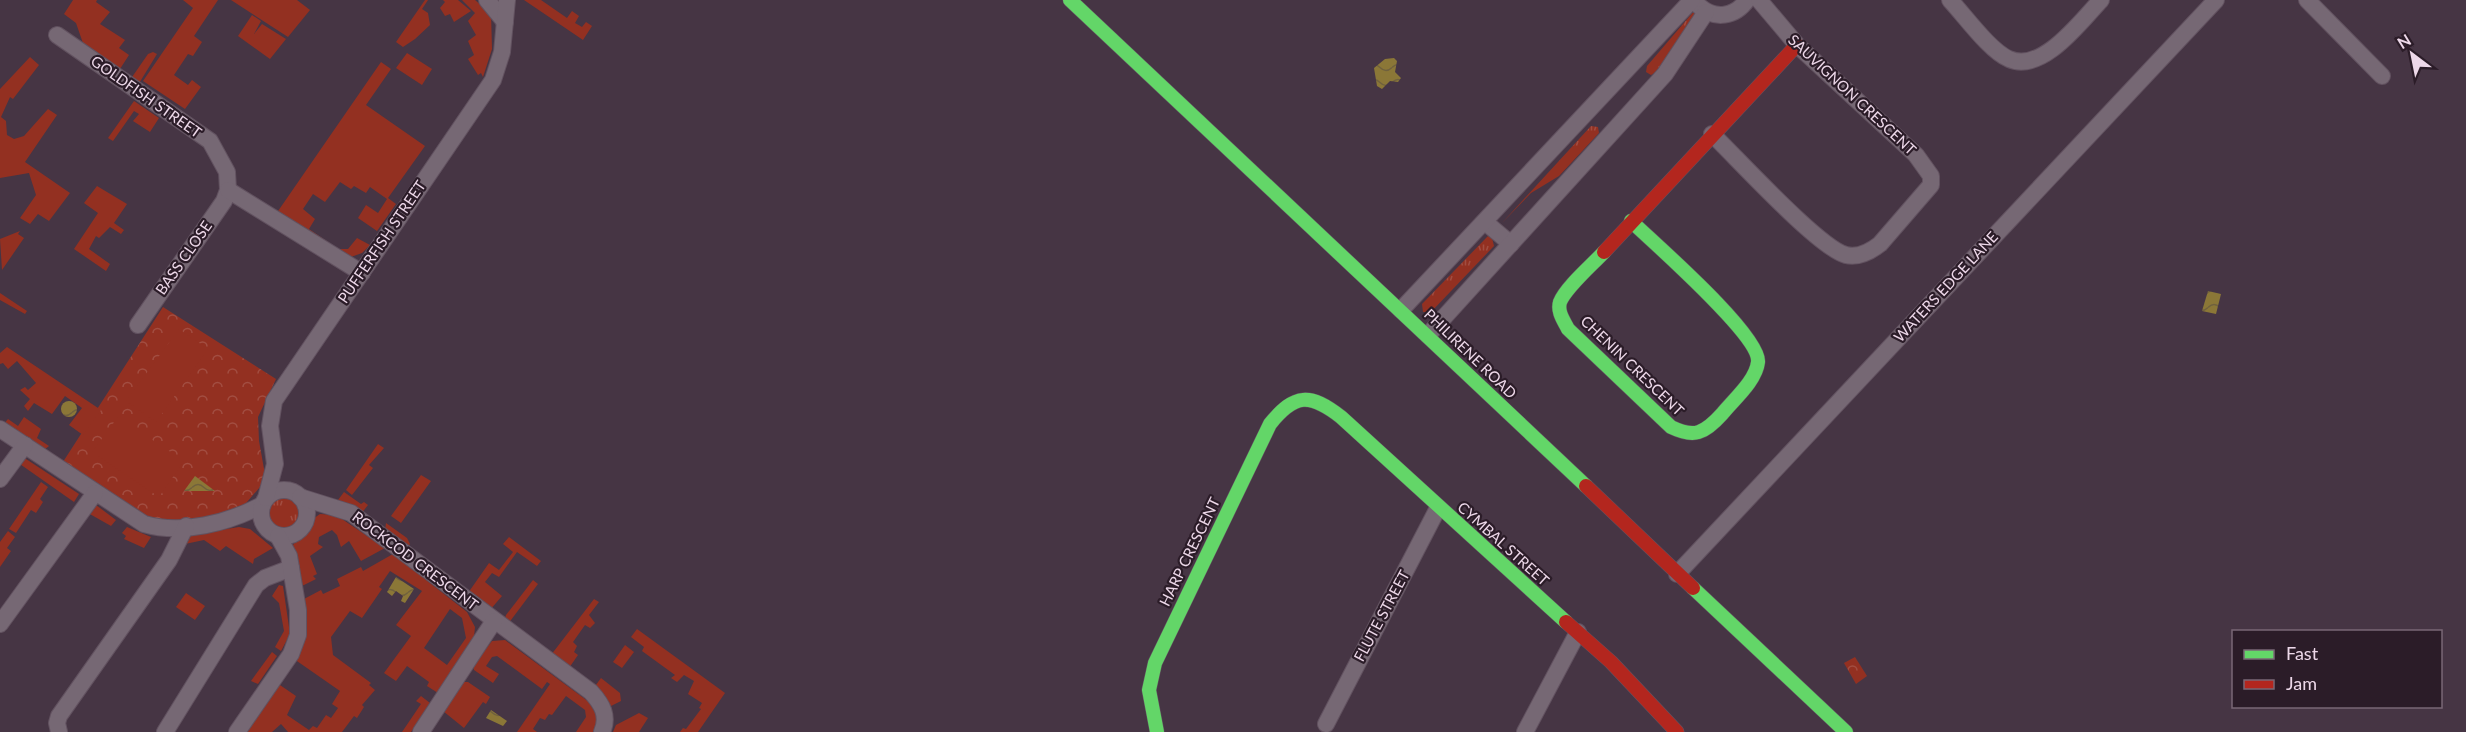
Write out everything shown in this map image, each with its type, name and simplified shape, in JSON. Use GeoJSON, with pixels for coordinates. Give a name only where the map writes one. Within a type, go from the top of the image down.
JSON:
{"type":"FeatureCollection","features":[{"type":"Feature","properties":{"kind":"street"},"geometry":{"type":"LineString","coordinates":[[487,0],[505,22]]}},
{"type":"Feature","properties":{"kind":"street","name":"PUFFERFISH STREET"},"geometry":{"type":"LineString","coordinates":[[237,732],[296,645],[299,624],[290,562],[260,513],[275,464],[270,426],[274,401],[493,80],[502,52],[507,0]]}},
{"type":"Feature","properties":{"kind":"street","name":"PHILIRENE ROAD"},"geometry":{"type":"LineString","coordinates":[[1070,0],[1428,335],[1677,574],[1846,732]]}},
{"type":"Feature","properties":{"kind":"street","name":"SAUVIGNON CRESCENT"},"geometry":{"type":"LineString","coordinates":[[1712,134],[1830,247],[1849,256],[1871,251],[1880,244],[1928,191],[1931,176],[1916,155],[1797,45],[1759,0]]}},
{"type":"Feature","properties":{"kind":"street"},"geometry":{"type":"LineString","coordinates":[[1950,0],[1996,49],[2008,59],[2020,62],[2044,56],[2056,48],[2101,0]]}},
{"type":"Feature","properties":{"kind":"street","name":"WATERS EDGE LANE"},"geometry":{"type":"LineString","coordinates":[[1677,574],[2216,0]]}},
{"type":"Feature","properties":{"kind":"street"},"geometry":{"type":"LineString","coordinates":[[2307,0],[2382,76]]}},
{"type":"Feature","properties":{"kind":"street"},"geometry":{"type":"LineString","coordinates":[[1401,310],[1630,63],[1698,4]]}},
{"type":"Feature","properties":{"kind":"street"},"geometry":{"type":"LineString","coordinates":[[1698,4],[1725,15],[1744,4]]}},
{"type":"Feature","properties":{"kind":"street"},"geometry":{"type":"LineString","coordinates":[[1428,335],[1665,74],[1698,4]]}},
{"type":"Feature","properties":{"kind":"street","name":"SAUVIGNON CRESCENT"},"geometry":{"type":"LineString","coordinates":[[1744,4],[1782,30]]}},
{"type":"Feature","properties":{"kind":"street","name":"GOLDFISH STREET"},"geometry":{"type":"LineString","coordinates":[[57,35],[210,141],[227,172],[228,190]]}},
{"type":"Feature","properties":{"kind":"street","name":"CHENIN CRESCENT"},"geometry":{"type":"LineString","coordinates":[[1631,221],[1738,324],[1757,352],[1758,363],[1749,381],[1718,418],[1698,433],[1689,435],[1671,427],[1581,343],[1568,329],[1560,314],[1560,303],[1567,292],[1631,221],[1797,45]]}},
{"type":"Feature","properties":{"kind":"street"},"geometry":{"type":"LineString","coordinates":[[228,190],[362,273]]}},
{"type":"Feature","properties":{"kind":"street","name":"BASS CLOSE"},"geometry":{"type":"LineString","coordinates":[[138,325],[224,201],[228,190]]}},
{"type":"Feature","properties":{"kind":"street"},"geometry":{"type":"LineString","coordinates":[[1485,222],[1511,244]]}},
{"type":"Feature","properties":{"kind":"street","name":"CYMBAL STREET"},"geometry":{"type":"LineString","coordinates":[[1297,400],[1314,399],[1323,402],[1619,670],[1677,732]]}},
{"type":"Feature","properties":{"kind":"street","name":"HARP CRESCENT"},"geometry":{"type":"LineString","coordinates":[[1157,732],[1149,690],[1155,663],[1270,424],[1287,404],[1297,400]]}},
{"type":"Feature","properties":{"kind":"street"},"geometry":{"type":"LineString","coordinates":[[0,429],[144,524],[171,528],[234,519],[279,490],[297,494]]}},
{"type":"Feature","properties":{"kind":"street"},"geometry":{"type":"LineString","coordinates":[[0,479],[25,445]]}},
{"type":"Feature","properties":{"kind":"street","name":"PUFFERFISH STREET"},"geometry":{"type":"LineString","coordinates":[[275,464],[307,510],[307,517],[298,532],[290,562]]}},
{"type":"Feature","properties":{"kind":"street"},"geometry":{"type":"LineString","coordinates":[[0,624],[95,493]]}},
{"type":"Feature","properties":{"kind":"street","name":"ROCKCOD CRESCENT"},"geometry":{"type":"LineString","coordinates":[[297,494],[344,508],[368,524],[591,692],[603,709],[605,720],[602,732]]}},
{"type":"Feature","properties":{"kind":"street"},"geometry":{"type":"LineString","coordinates":[[307,517],[333,506]]}},
{"type":"Feature","properties":{"kind":"street","name":"FLUTE STREET"},"geometry":{"type":"LineString","coordinates":[[1326,724],[1438,508]]}},
{"type":"Feature","properties":{"kind":"street"},"geometry":{"type":"LineString","coordinates":[[234,519],[288,537],[298,532]]}},
{"type":"Feature","properties":{"kind":"street"},"geometry":{"type":"LineString","coordinates":[[59,732],[57,723],[59,716],[169,560],[186,526]]}},
{"type":"Feature","properties":{"kind":"street"},"geometry":{"type":"LineString","coordinates":[[165,732],[256,585],[290,562]]}},
{"type":"Feature","properties":{"kind":"street"},"geometry":{"type":"LineString","coordinates":[[421,732],[494,621]]}},
{"type":"Feature","properties":{"kind":"street"},"geometry":{"type":"LineString","coordinates":[[1525,732],[1578,632]]}},
{"type":"Feature","properties":{"kind":"green space"},"geometry":{"type":"Polygon","coordinates":[[[73,0],[97,0],[96,2],[110,12],[100,24],[125,40],[119,48],[129,55],[118,72],[85,49],[76,23],[64,14],[73,0]]]}},
{"type":"Feature","properties":{"kind":"green space"},"geometry":{"type":"Polygon","coordinates":[[[183,0],[218,0],[194,36],[202,42],[193,56],[188,54],[174,75],[188,85],[192,80],[201,87],[185,109],[143,81],[193,8],[183,0]]]}},
{"type":"Feature","properties":{"kind":"green space"},"geometry":{"type":"Polygon","coordinates":[[[231,0],[297,0],[310,10],[288,37],[231,0]]]}},
{"type":"Feature","properties":{"kind":"green space"},"geometry":{"type":"Polygon","coordinates":[[[425,0],[428,0],[422,9],[428,13],[430,25],[403,47],[396,42],[425,0]]]}},
{"type":"Feature","properties":{"kind":"green space"},"geometry":{"type":"Polygon","coordinates":[[[443,0],[458,0],[471,11],[454,22],[450,14],[445,16],[440,8],[445,2],[443,0]]]}},
{"type":"Feature","properties":{"kind":"green space"},"geometry":{"type":"Polygon","coordinates":[[[462,0],[475,0],[491,14],[492,49],[483,77],[481,73],[478,75],[468,59],[474,55],[468,41],[476,35],[468,21],[475,13],[462,0]]]}},
{"type":"Feature","properties":{"kind":"green space"},"geometry":{"type":"Polygon","coordinates":[[[524,0],[541,0],[567,18],[572,11],[579,16],[575,23],[582,27],[586,22],[592,26],[583,40],[524,0]]]}},
{"type":"Feature","properties":{"kind":"green space"},"geometry":{"type":"Polygon","coordinates":[[[1695,10],[1697,12],[1672,56],[1651,75],[1646,72],[1647,66],[1695,10]]]}},
{"type":"Feature","properties":{"kind":"green space"},"geometry":{"type":"Polygon","coordinates":[[[252,15],[261,21],[254,34],[262,24],[286,39],[270,59],[238,36],[252,15]]]}},
{"type":"Feature","properties":{"kind":"green space"},"geometry":{"type":"Polygon","coordinates":[[[153,52],[157,54],[138,85],[130,80],[148,54],[153,52]]]}},
{"type":"Feature","properties":{"kind":"green space"},"geometry":{"type":"Polygon","coordinates":[[[407,53],[432,69],[422,85],[396,68],[407,53]]]}},
{"type":"Feature","properties":{"kind":"green space"},"geometry":{"type":"Polygon","coordinates":[[[30,57],[39,65],[13,99],[10,97],[1,117],[6,121],[7,135],[14,139],[24,136],[48,109],[57,115],[25,162],[70,193],[49,221],[38,214],[30,224],[20,218],[36,195],[29,173],[0,178],[0,89],[30,57]]]}},
{"type":"Feature","properties":{"kind":"green space"},"geometry":{"type":"Polygon","coordinates":[[[381,62],[391,69],[366,105],[425,146],[388,198],[396,204],[377,231],[358,218],[366,205],[378,213],[387,199],[370,187],[366,193],[354,186],[351,189],[340,182],[325,202],[313,194],[303,209],[315,219],[309,229],[338,249],[348,249],[357,238],[370,245],[362,253],[351,257],[276,214],[381,62]]]}},
{"type":"Feature","properties":{"kind":"green space"},"geometry":{"type":"Polygon","coordinates":[[[134,101],[159,118],[150,132],[133,121],[139,114],[134,111],[113,141],[108,138],[134,101]]]}},
{"type":"Feature","properties":{"kind":"green space"},"geometry":{"type":"Polygon","coordinates":[[[1591,126],[1598,127],[1599,133],[1559,176],[1531,193],[1502,223],[1591,126]]]}},
{"type":"Feature","properties":{"kind":"green space"},"geometry":{"type":"Polygon","coordinates":[[[97,186],[127,204],[114,223],[124,230],[121,234],[110,227],[99,238],[96,236],[89,249],[110,264],[106,271],[74,249],[98,213],[84,203],[97,186]]]}},
{"type":"Feature","properties":{"kind":"green space"},"geometry":{"type":"Polygon","coordinates":[[[20,231],[18,234],[24,238],[2,270],[0,239],[20,231]]]}},
{"type":"Feature","properties":{"kind":"green space"},"geometry":{"type":"Polygon","coordinates":[[[1488,236],[1492,238],[1494,246],[1431,312],[1423,312],[1422,304],[1488,236]]]}},
{"type":"Feature","properties":{"kind":"green space"},"geometry":{"type":"Polygon","coordinates":[[[0,293],[27,311],[25,314],[0,300],[0,293]]]}},
{"type":"Feature","properties":{"kind":"green space"},"geometry":{"type":"Polygon","coordinates":[[[163,307],[276,379],[258,417],[259,441],[266,480],[241,509],[202,519],[152,522],[61,465],[163,307]]]}},
{"type":"Feature","properties":{"kind":"green space"},"geometry":{"type":"Polygon","coordinates":[[[179,329],[208,349],[156,422],[126,401],[179,329]]]}},
{"type":"Feature","properties":{"kind":"green space"},"geometry":{"type":"Polygon","coordinates":[[[7,347],[101,410],[83,435],[69,425],[82,408],[65,396],[52,414],[34,403],[28,411],[24,406],[30,399],[20,390],[25,387],[28,390],[36,383],[17,361],[8,369],[3,363],[0,364],[0,353],[7,347]]]}},
{"type":"Feature","properties":{"kind":"green space"},"geometry":{"type":"Polygon","coordinates":[[[24,417],[41,429],[37,438],[49,446],[44,450],[3,425],[8,419],[18,426],[24,417]]]}},
{"type":"Feature","properties":{"kind":"green space"},"geometry":{"type":"Polygon","coordinates":[[[118,417],[184,461],[159,497],[92,452],[118,417]]]}},
{"type":"Feature","properties":{"kind":"green space"},"geometry":{"type":"Polygon","coordinates":[[[378,444],[384,448],[369,465],[373,468],[352,495],[346,490],[378,444]]]}},
{"type":"Feature","properties":{"kind":"green space"},"geometry":{"type":"Polygon","coordinates":[[[23,457],[79,494],[74,502],[17,462],[23,457]]]}},
{"type":"Feature","properties":{"kind":"green space"},"geometry":{"type":"Polygon","coordinates":[[[421,475],[431,481],[401,523],[391,516],[421,475]]]}},
{"type":"Feature","properties":{"kind":"green space"},"geometry":{"type":"Polygon","coordinates":[[[41,482],[48,487],[40,499],[43,502],[36,513],[31,510],[16,533],[9,529],[41,482]]]}},
{"type":"Feature","properties":{"kind":"green space"},"geometry":{"type":"Polygon","coordinates":[[[344,492],[361,504],[364,502],[368,505],[361,514],[338,500],[344,492]]]}},
{"type":"Feature","properties":{"kind":"green space"},"geometry":{"type":"Polygon","coordinates":[[[284,496],[295,501],[300,512],[295,523],[284,528],[273,523],[268,512],[273,501],[284,496]]]}},
{"type":"Feature","properties":{"kind":"green space"},"geometry":{"type":"Polygon","coordinates":[[[96,505],[116,520],[111,526],[88,513],[96,505]]]}},
{"type":"Feature","properties":{"kind":"green space"},"geometry":{"type":"Polygon","coordinates":[[[320,514],[336,515],[385,548],[361,561],[349,541],[341,547],[337,535],[332,530],[319,537],[318,544],[323,547],[310,556],[317,574],[313,576],[316,579],[302,586],[293,545],[310,521],[320,514]]]}},
{"type":"Feature","properties":{"kind":"green space"},"geometry":{"type":"Polygon","coordinates":[[[386,523],[407,538],[410,544],[407,548],[385,531],[386,523]]]}},
{"type":"Feature","properties":{"kind":"green space"},"geometry":{"type":"Polygon","coordinates":[[[127,527],[151,537],[144,548],[124,539],[126,536],[122,533],[127,527]]]}},
{"type":"Feature","properties":{"kind":"green space"},"geometry":{"type":"Polygon","coordinates":[[[239,527],[250,529],[273,548],[254,559],[253,564],[226,546],[220,551],[204,540],[185,544],[190,535],[239,527]]]}},
{"type":"Feature","properties":{"kind":"green space"},"geometry":{"type":"Polygon","coordinates":[[[8,531],[15,537],[7,548],[11,551],[0,567],[0,542],[8,531]]]}},
{"type":"Feature","properties":{"kind":"green space"},"geometry":{"type":"Polygon","coordinates":[[[509,537],[541,561],[537,566],[517,552],[499,577],[492,573],[485,582],[502,596],[490,610],[468,593],[489,563],[499,570],[513,552],[503,544],[509,537]]]}},
{"type":"Feature","properties":{"kind":"green space"},"geometry":{"type":"Polygon","coordinates":[[[393,554],[467,612],[475,627],[474,637],[438,693],[427,686],[429,682],[407,666],[396,681],[384,673],[411,636],[396,625],[422,591],[390,571],[379,587],[382,589],[362,618],[350,611],[331,637],[333,655],[371,683],[369,685],[375,690],[362,705],[364,707],[357,718],[354,716],[342,732],[288,732],[281,724],[272,732],[244,732],[277,683],[296,696],[287,715],[309,730],[313,726],[317,728],[326,715],[331,718],[338,708],[332,704],[340,691],[294,659],[304,599],[321,590],[323,594],[340,586],[337,579],[361,567],[363,571],[393,554]],[[450,609],[424,648],[447,665],[466,638],[462,618],[450,609]]]}},
{"type":"Feature","properties":{"kind":"green space"},"geometry":{"type":"Polygon","coordinates":[[[533,580],[538,584],[508,624],[504,621],[506,615],[533,580]]]}},
{"type":"Feature","properties":{"kind":"green space"},"geometry":{"type":"Polygon","coordinates":[[[279,585],[283,586],[290,634],[281,651],[275,647],[284,631],[279,603],[272,596],[279,585]]]}},
{"type":"Feature","properties":{"kind":"green space"},"geometry":{"type":"Polygon","coordinates":[[[186,593],[205,606],[195,620],[176,607],[186,593]]]}},
{"type":"Feature","properties":{"kind":"green space"},"geometry":{"type":"Polygon","coordinates":[[[594,599],[599,602],[589,615],[595,623],[590,628],[585,625],[573,642],[577,646],[574,652],[578,655],[569,668],[551,655],[594,599]]]}},
{"type":"Feature","properties":{"kind":"green space"},"geometry":{"type":"Polygon","coordinates":[[[637,629],[725,693],[698,732],[680,732],[683,728],[686,729],[701,709],[699,708],[702,703],[688,694],[694,681],[684,675],[677,682],[671,678],[675,675],[642,651],[644,647],[631,637],[637,629]]]}},
{"type":"Feature","properties":{"kind":"green space"},"geometry":{"type":"Polygon","coordinates":[[[505,640],[589,702],[598,718],[595,732],[576,732],[586,717],[585,710],[566,696],[552,715],[549,714],[545,720],[540,718],[533,729],[537,732],[517,732],[550,684],[547,682],[542,689],[497,656],[492,657],[486,666],[499,674],[493,683],[474,670],[473,666],[492,641],[505,640]]]}},
{"type":"Feature","properties":{"kind":"green space"},"geometry":{"type":"Polygon","coordinates":[[[625,645],[634,652],[622,668],[613,662],[625,645]]]}},
{"type":"Feature","properties":{"kind":"green space"},"geometry":{"type":"Polygon","coordinates":[[[272,652],[277,656],[258,684],[251,681],[272,652]]]}},
{"type":"Feature","properties":{"kind":"green space"},"geometry":{"type":"Polygon","coordinates":[[[1855,657],[1867,676],[1856,684],[1844,663],[1855,657]]]}},
{"type":"Feature","properties":{"kind":"green space"},"geometry":{"type":"Polygon","coordinates":[[[601,678],[620,693],[621,701],[611,706],[593,689],[601,678]]]}},
{"type":"Feature","properties":{"kind":"green space"},"geometry":{"type":"Polygon","coordinates":[[[463,682],[468,682],[490,697],[486,704],[483,702],[464,728],[443,711],[463,682]]]}},
{"type":"Feature","properties":{"kind":"green space"},"geometry":{"type":"Polygon","coordinates":[[[421,696],[430,703],[411,732],[402,732],[421,704],[416,701],[421,696]]]}},
{"type":"Feature","properties":{"kind":"green space"},"geometry":{"type":"Polygon","coordinates":[[[639,713],[648,718],[639,732],[613,732],[616,725],[639,713]]]}},
{"type":"Feature","properties":{"kind":"water"},"geometry":{"type":"Polygon","coordinates":[[[1394,58],[1397,61],[1395,72],[1401,78],[1398,82],[1390,81],[1382,89],[1377,86],[1374,68],[1385,59],[1394,58]]]}},
{"type":"Feature","properties":{"kind":"water"},"geometry":{"type":"Polygon","coordinates":[[[2208,291],[2221,294],[2216,314],[2202,311],[2208,291]]]}},
{"type":"Feature","properties":{"kind":"water"},"geometry":{"type":"Polygon","coordinates":[[[69,401],[75,403],[77,409],[75,415],[69,417],[63,415],[61,409],[63,403],[69,401]]]}},
{"type":"Feature","properties":{"kind":"water"},"geometry":{"type":"Polygon","coordinates":[[[195,476],[215,491],[184,491],[195,476]]]}},
{"type":"Feature","properties":{"kind":"water"},"geometry":{"type":"Polygon","coordinates":[[[396,577],[414,589],[405,603],[401,601],[403,596],[396,591],[392,596],[387,592],[396,577]]]}},
{"type":"Feature","properties":{"kind":"water"},"geometry":{"type":"Polygon","coordinates":[[[491,710],[507,721],[503,726],[486,718],[491,710]]]}},
{"type":"Feature","properties":{"kind":"traffic: fast"},"geometry":{"type":"LineString","coordinates":[[1070,0],[1586,486]]}},
{"type":"Feature","properties":{"kind":"traffic: fast"},"geometry":{"type":"LineString","coordinates":[[1604,252],[1574,283],[1560,302],[1560,313],[1568,329],[1671,427],[1692,433],[1704,430],[1722,414],[1753,376],[1758,362],[1754,349],[1743,332],[1704,290],[1631,221]]}},
{"type":"Feature","properties":{"kind":"traffic: fast"},"geometry":{"type":"LineString","coordinates":[[1157,732],[1149,690],[1155,663],[1270,424],[1287,406],[1295,402],[1312,400],[1341,417],[1566,622]]}},
{"type":"Feature","properties":{"kind":"traffic: fast"},"geometry":{"type":"LineString","coordinates":[[1693,588],[1846,732]]}},
{"type":"Feature","properties":{"kind":"traffic: jam"},"geometry":{"type":"LineString","coordinates":[[1604,252],[1797,45]]}},
{"type":"Feature","properties":{"kind":"traffic: jam"},"geometry":{"type":"LineString","coordinates":[[1586,486],[1693,588]]}},
{"type":"Feature","properties":{"kind":"traffic: jam"},"geometry":{"type":"LineString","coordinates":[[1566,622],[1611,662],[1677,732]]}}]}
